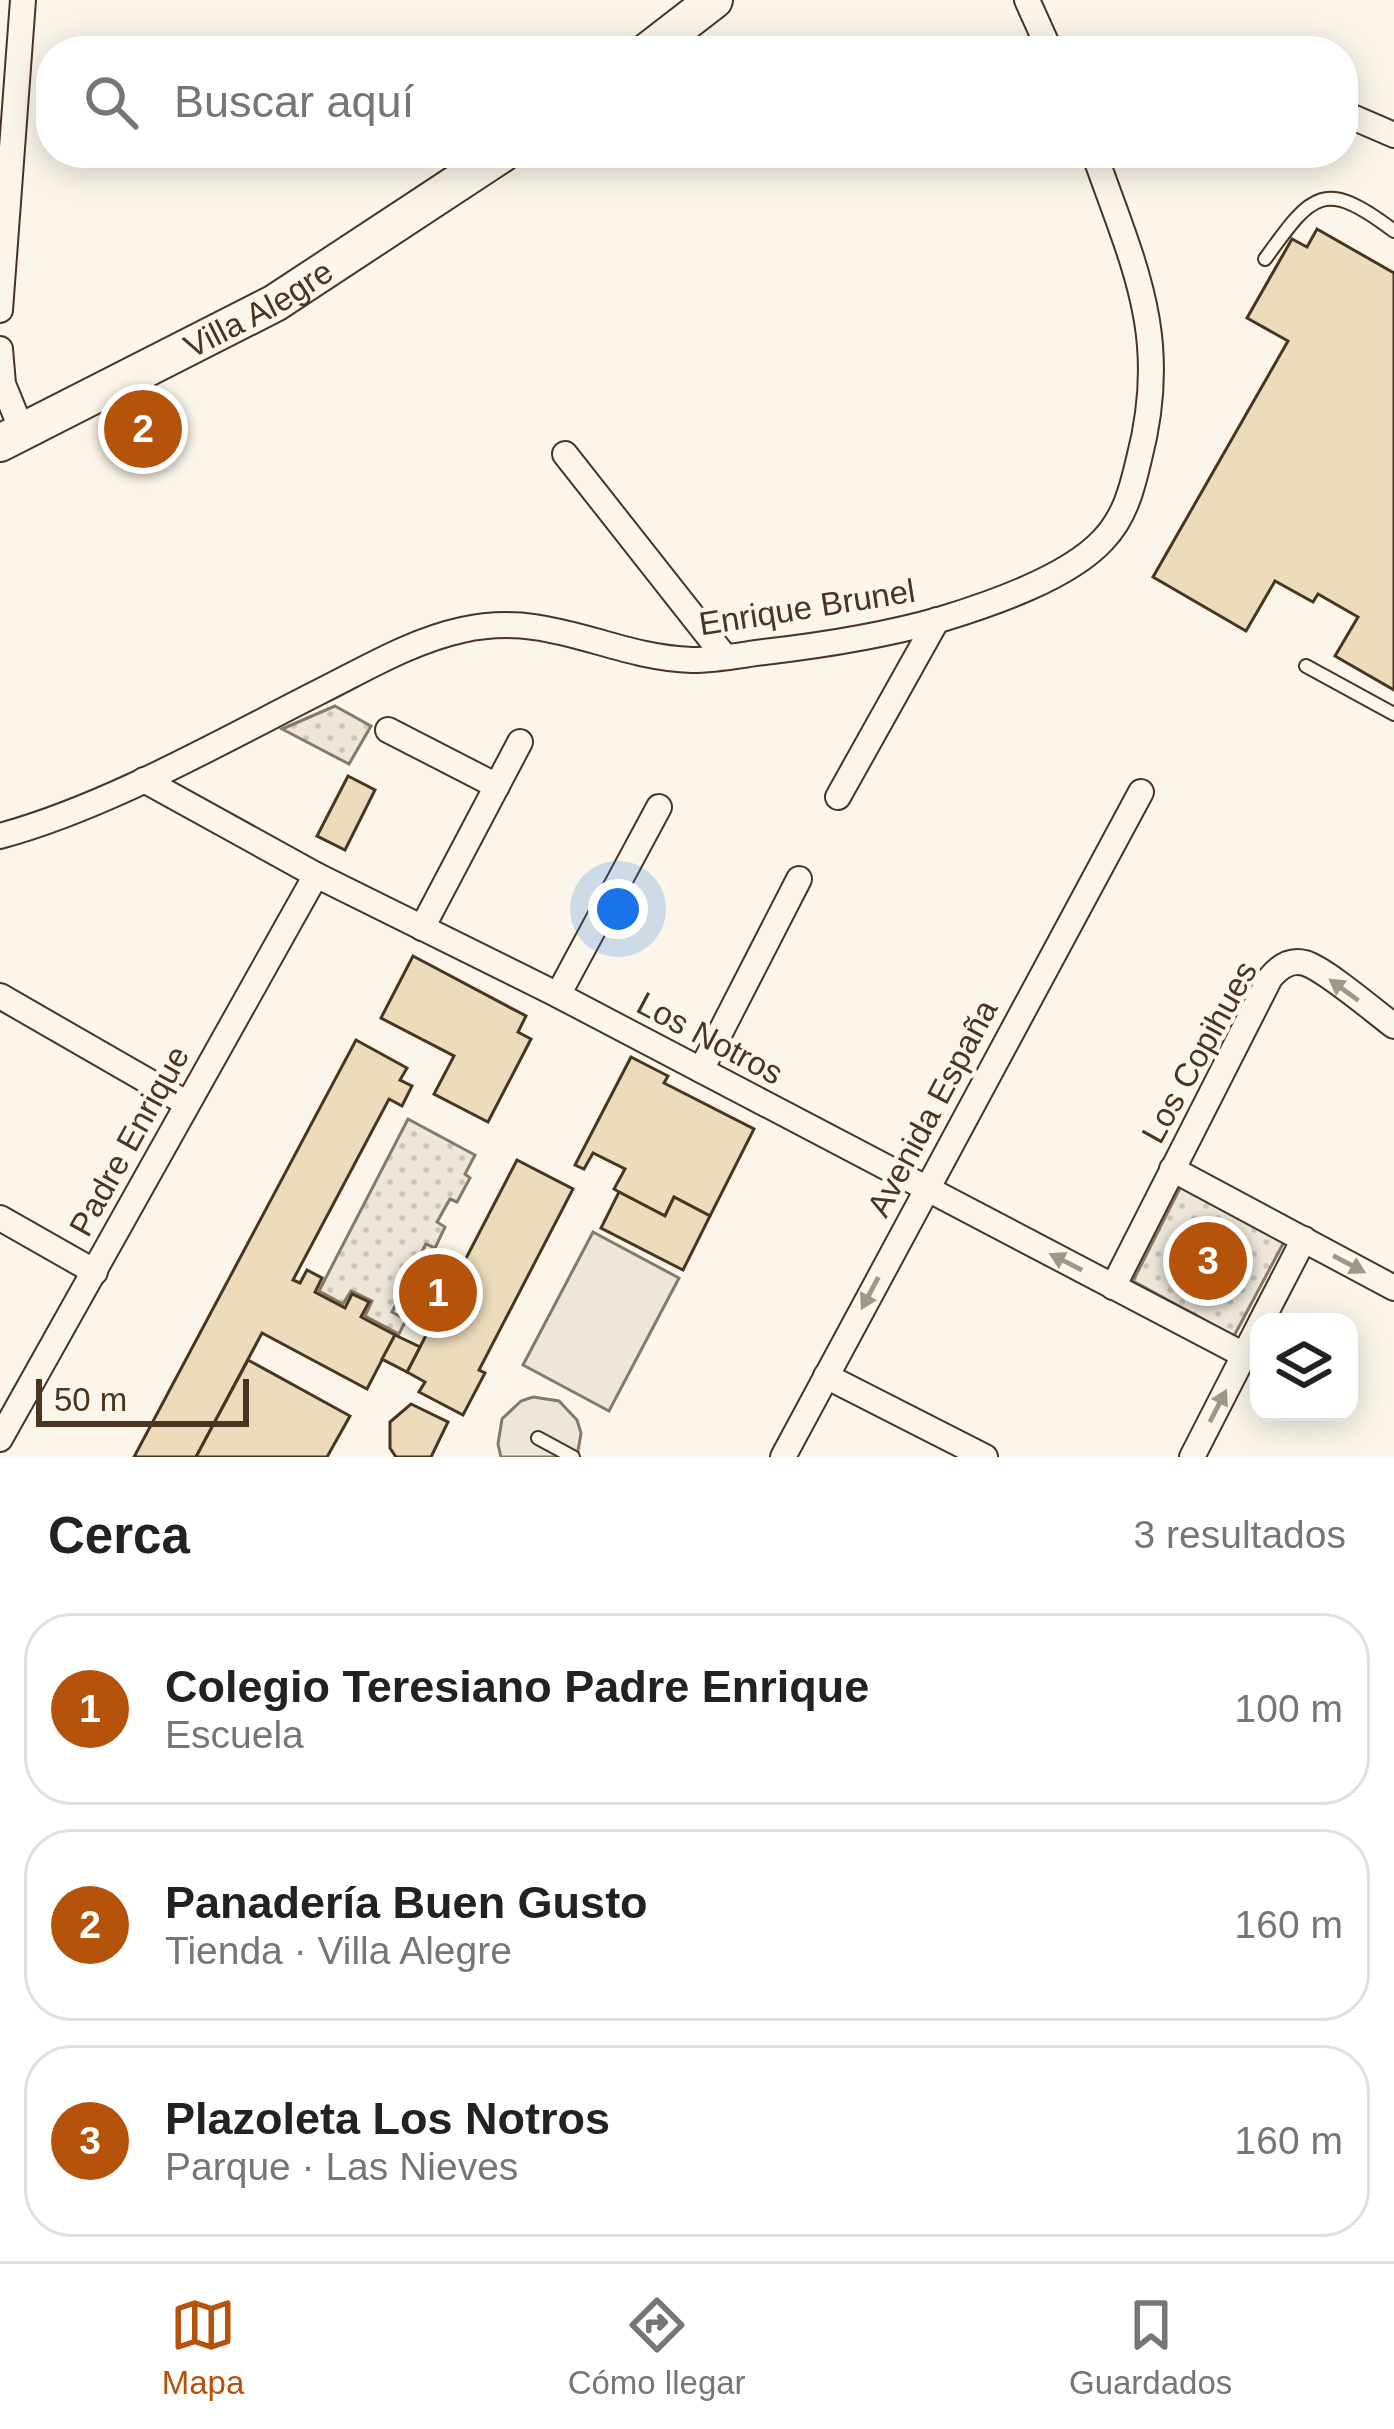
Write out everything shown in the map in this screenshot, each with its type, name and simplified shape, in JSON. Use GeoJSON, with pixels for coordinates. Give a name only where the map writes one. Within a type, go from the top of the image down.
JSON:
{"type":"FeatureCollection","features":[{"type":"Feature","properties":{"kind":"main road"},"geometry":{"type":"LineString","coordinates":[[667,36],[714,0]]}},
{"type":"Feature","properties":{"kind":"main road","name":"Villa Alegre"},"geometry":{"type":"LineString","coordinates":[[12,438],[275,303],[479,168]]}},
{"type":"Feature","properties":{"kind":"street"},"geometry":{"type":"LineString","coordinates":[[0,310],[23,0]]}},
{"type":"Feature","properties":{"kind":"street"},"geometry":{"type":"LineString","coordinates":[[1028,0],[1044,36]]}},
{"type":"Feature","properties":{"kind":"street"},"geometry":{"type":"LineString","coordinates":[[1358,119],[1394,135]]}},
{"type":"Feature","properties":{"kind":"street","name":"Enrique Brunel"},"geometry":{"type":"LineString","coordinates":[[6,834],[144,780],[394,654],[464,629],[537,625],[644,654],[697,660],[725,657],[854,641],[937,620],[995,601],[1081,559],[1115,526],[1130,496],[1153,395],[1152,337],[1139,280],[1099,168]]}},
{"type":"Feature","properties":{"kind":"street"},"geometry":{"type":"LineString","coordinates":[[0,349],[12,438]]}},
{"type":"Feature","properties":{"kind":"street"},"geometry":{"type":"LineString","coordinates":[[565,454],[725,657]]}},
{"type":"Feature","properties":{"kind":"street"},"geometry":{"type":"LineString","coordinates":[[838,797],[937,620]]}},
{"type":"Feature","properties":{"kind":"street"},"geometry":{"type":"LineString","coordinates":[[388,730],[497,786]]}},
{"type":"Feature","properties":{"kind":"street"},"geometry":{"type":"LineString","coordinates":[[422,928],[520,742]]}},
{"type":"Feature","properties":{"kind":"street","name":"Los Notros"},"geometry":{"type":"LineString","coordinates":[[144,780],[316,874],[558,995],[1244,1355]]}},
{"type":"Feature","properties":{"kind":"street","name":"Avenida España"},"geometry":{"type":"LineString","coordinates":[[783,1457],[1142,792]]}},
{"type":"Feature","properties":{"kind":"street"},"geometry":{"type":"LineString","coordinates":[[558,995],[659,807]]}},
{"type":"Feature","properties":{"kind":"street"},"geometry":{"type":"LineString","coordinates":[[0,857],[6,834]]}},
{"type":"Feature","properties":{"kind":"street","name":"Padre Enrique"},"geometry":{"type":"LineString","coordinates":[[0,1439],[316,874]]}},
{"type":"Feature","properties":{"kind":"street"},"geometry":{"type":"LineString","coordinates":[[701,1070],[799,879]]}},
{"type":"Feature","properties":{"kind":"street","name":"Los Copihues"},"geometry":{"type":"LineString","coordinates":[[1113,1287],[1270,978],[1280,968],[1291,963],[1310,965],[1394,1026]]}},
{"type":"Feature","properties":{"kind":"street"},"geometry":{"type":"LineString","coordinates":[[0,996],[186,1103]]}},
{"type":"Feature","properties":{"kind":"street"},"geometry":{"type":"LineString","coordinates":[[1172,1169],[1394,1288]]}},
{"type":"Feature","properties":{"kind":"street"},"geometry":{"type":"LineString","coordinates":[[0,1218],[95,1272]]}},
{"type":"Feature","properties":{"kind":"street"},"geometry":{"type":"LineString","coordinates":[[1266,1313],[1304,1239]]}},
{"type":"Feature","properties":{"kind":"street"},"geometry":{"type":"LineString","coordinates":[[1192,1457],[1250,1343]]}},
{"type":"Feature","properties":{"kind":"street"},"geometry":{"type":"LineString","coordinates":[[826,1376],[985,1457]]}},
{"type":"Feature","properties":{"kind":"lane"},"geometry":{"type":"LineString","coordinates":[[1265,259],[1301,208],[1328,198],[1363,208],[1394,232]]}},
{"type":"Feature","properties":{"kind":"lane"},"geometry":{"type":"LineString","coordinates":[[1306,666],[1394,715]]}},
{"type":"Feature","properties":{"kind":"lane"},"geometry":{"type":"LineString","coordinates":[[538,1438],[573,1457]]}},
{"type":"Feature","properties":{"kind":"shaded area"},"geometry":{"type":"Polygon","coordinates":[[[335,706],[371,726],[349,764],[282,729],[335,706]]]}},
{"type":"Feature","properties":{"kind":"shaded area"},"geometry":{"type":"Polygon","coordinates":[[[408,1119],[475,1155],[457,1202],[450,1199],[437,1222],[445,1227],[435,1248],[426,1244],[413,1268],[422,1273],[410,1296],[402,1293],[392,1312],[406,1320],[399,1334],[365,1316],[372,1301],[351,1291],[343,1304],[319,1291],[408,1119]]]}},
{"type":"Feature","properties":{"kind":"shaded area"},"geometry":{"type":"Polygon","coordinates":[[[1183,1182],[1284,1242],[1234,1336],[1133,1281],[1183,1182]]]}},
{"type":"Feature","properties":{"kind":"shaded area"},"geometry":{"type":"Polygon","coordinates":[[[593,1232],[679,1278],[609,1411],[523,1365],[593,1232]]]}},
{"type":"Feature","properties":{"kind":"shaded area"},"geometry":{"type":"Polygon","coordinates":[[[533,1397],[559,1401],[577,1420],[581,1433],[577,1457],[501,1457],[502,1419],[521,1401],[533,1397]]]}},
{"type":"Feature","properties":{"kind":"building"},"geometry":{"type":"Polygon","coordinates":[[[1317,229],[1394,273],[1394,690],[1335,656],[1358,617],[1318,594],[1313,602],[1275,581],[1246,631],[1153,577],[1288,341],[1247,318],[1292,239],[1307,247],[1317,229]]]}},
{"type":"Feature","properties":{"kind":"building"},"geometry":{"type":"Polygon","coordinates":[[[348,776],[375,790],[345,850],[317,836],[348,776]]]}},
{"type":"Feature","properties":{"kind":"building"},"geometry":{"type":"Polygon","coordinates":[[[413,956],[526,1016],[518,1032],[531,1039],[488,1122],[434,1094],[454,1056],[381,1018],[413,956]]]}},
{"type":"Feature","properties":{"kind":"building"},"geometry":{"type":"Polygon","coordinates":[[[356,1040],[407,1068],[400,1080],[412,1086],[402,1106],[389,1099],[293,1280],[300,1283],[307,1270],[322,1278],[315,1292],[345,1308],[352,1294],[369,1302],[361,1317],[395,1335],[367,1389],[262,1333],[196,1457],[134,1457],[356,1040]]]}},
{"type":"Feature","properties":{"kind":"building"},"geometry":{"type":"Polygon","coordinates":[[[631,1057],[668,1076],[664,1083],[754,1129],[710,1216],[674,1197],[665,1216],[619,1192],[614,1189],[625,1169],[593,1153],[584,1169],[575,1165],[631,1057]]]}},
{"type":"Feature","properties":{"kind":"building"},"geometry":{"type":"Polygon","coordinates":[[[517,1160],[573,1189],[479,1370],[485,1373],[463,1415],[419,1392],[425,1382],[407,1372],[517,1160]]]}},
{"type":"Feature","properties":{"kind":"building"},"geometry":{"type":"Polygon","coordinates":[[[619,1192],[665,1216],[674,1197],[710,1216],[683,1270],[601,1228],[619,1192]]]}},
{"type":"Feature","properties":{"kind":"building"},"geometry":{"type":"Polygon","coordinates":[[[395,1335],[420,1347],[407,1372],[382,1359],[395,1335]]]}},
{"type":"Feature","properties":{"kind":"building"},"geometry":{"type":"Polygon","coordinates":[[[248,1360],[350,1416],[327,1457],[196,1457],[248,1360]]]}},
{"type":"Feature","properties":{"kind":"building"},"geometry":{"type":"Polygon","coordinates":[[[411,1404],[448,1422],[431,1457],[396,1457],[390,1448],[390,1422],[411,1404]]]}},
{"type":"Feature","properties":{"kind":"place","name":"Panadería Buen Gusto"},"geometry":{"type":"Point","coordinates":[143,429]}},
{"type":"Feature","properties":{"kind":"place","name":"Plazoleta Los Notros"},"geometry":{"type":"Point","coordinates":[1208,1261]}},
{"type":"Feature","properties":{"kind":"place","name":"Colegio Teresiano Padre Enrique"},"geometry":{"type":"Point","coordinates":[438,1293]}}]}
